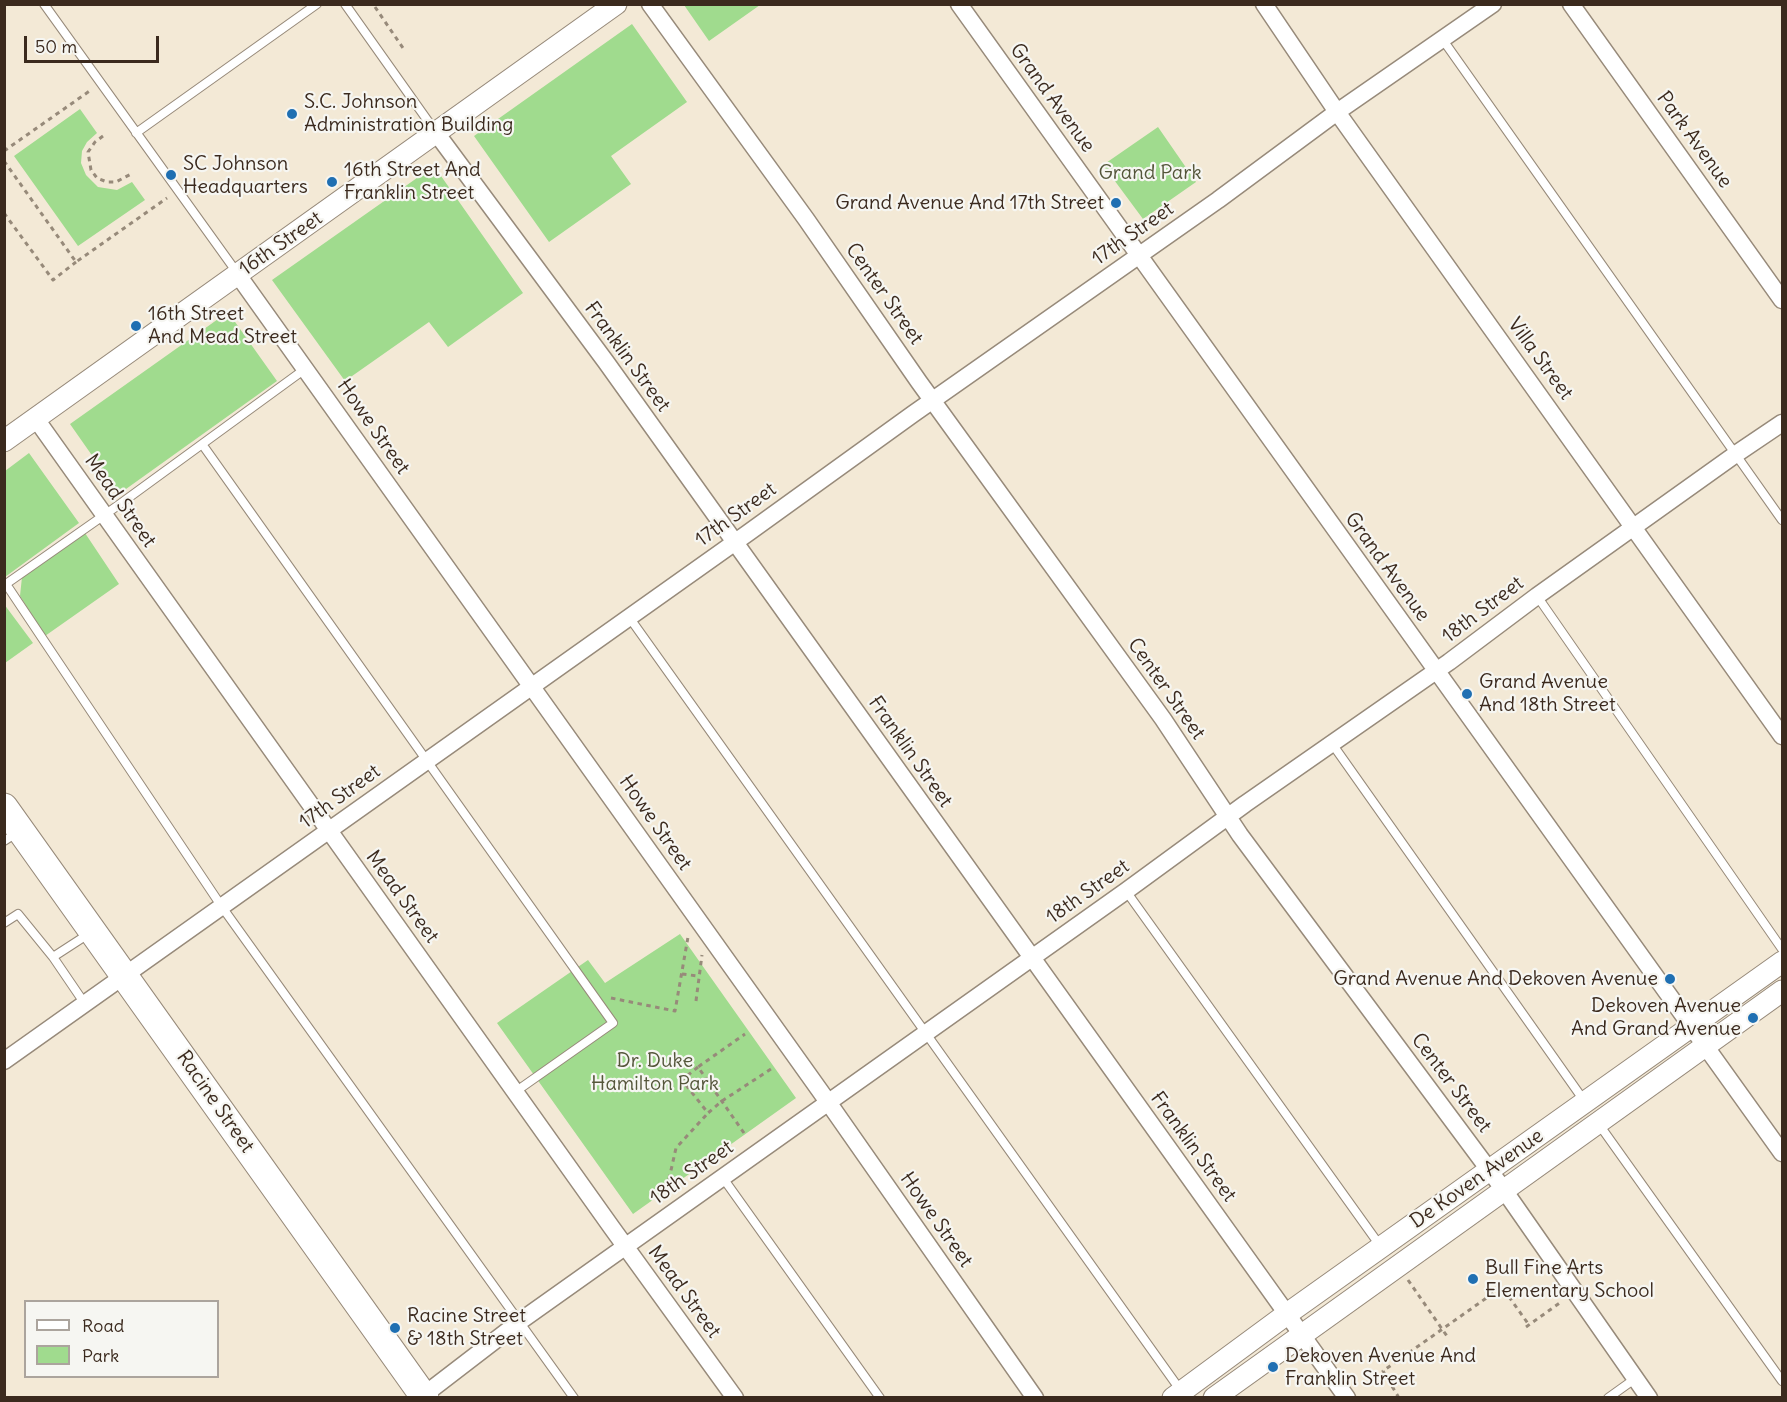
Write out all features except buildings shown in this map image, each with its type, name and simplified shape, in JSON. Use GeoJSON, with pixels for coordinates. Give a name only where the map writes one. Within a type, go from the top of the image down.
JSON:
{"type":"FeatureCollection","features":[{"type":"Feature","properties":{"kind":"main road","name":"Racine Street"},"geometry":{"type":"LineString","coordinates":[[4,807],[13,835],[94,931],[423,1397]]}},
{"type":"Feature","properties":{"kind":"street","name":"16th Street"},"geometry":{"type":"LineString","coordinates":[[4,441],[616,4]]}},
{"type":"Feature","properties":{"kind":"street","name":"Center Street"},"geometry":{"type":"LineString","coordinates":[[650,4],[806,219],[932,400],[1156,709],[1228,817],[1490,1170],[1649,1398]]}},
{"type":"Feature","properties":{"kind":"street","name":"Grand Avenue"},"geometry":{"type":"LineString","coordinates":[[959,4],[1782,1153]]}},
{"type":"Feature","properties":{"kind":"street","name":"Villa Street"},"geometry":{"type":"LineString","coordinates":[[1264,4],[1337,112],[1782,736]]}},
{"type":"Feature","properties":{"kind":"street","name":"17th Street"},"geometry":{"type":"LineString","coordinates":[[4,1061],[735,543],[932,400],[1139,256],[1337,112],[1493,4]]}},
{"type":"Feature","properties":{"kind":"street","name":"Park Avenue"},"geometry":{"type":"LineString","coordinates":[[1571,4],[1782,300]]}},
{"type":"Feature","properties":{"kind":"street","name":"Franklin Street"},"geometry":{"type":"LineString","coordinates":[[437,134],[606,362],[1347,1398]]}},
{"type":"Feature","properties":{"kind":"street","name":"Howe Street"},"geometry":{"type":"LineString","coordinates":[[238,275],[828,1102],[1035,1398]]}},
{"type":"Feature","properties":{"kind":"street","name":"Mead Street"},"geometry":{"type":"LineString","coordinates":[[36,419],[735,1398]]}},
{"type":"Feature","properties":{"kind":"street","name":"18th Street"},"geometry":{"type":"LineString","coordinates":[[423,1397],[519,1322],[625,1246],[1228,817],[1333,745],[1537,596],[1782,423]]}},
{"type":"Feature","properties":{"kind":"street","name":"De Koven Avenue"},"geometry":{"type":"LineString","coordinates":[[1177,1394],[1782,962]]}},
{"type":"Feature","properties":{"kind":"street","name":"De Koven Avenue"},"geometry":{"type":"LineString","coordinates":[[1214,1398],[1782,991]]}},
{"type":"Feature","properties":{"kind":"lane"},"geometry":{"type":"LineString","coordinates":[[44,4],[238,275]]}},
{"type":"Feature","properties":{"kind":"lane"},"geometry":{"type":"LineString","coordinates":[[136,133],[317,4]]}},
{"type":"Feature","properties":{"kind":"lane"},"geometry":{"type":"LineString","coordinates":[[345,4],[437,134]]}},
{"type":"Feature","properties":{"kind":"lane"},"geometry":{"type":"LineString","coordinates":[[1443,40],[1782,520]]}},
{"type":"Feature","properties":{"kind":"lane"},"geometry":{"type":"LineString","coordinates":[[305,369],[6,584],[222,907],[574,1398]]}},
{"type":"Feature","properties":{"kind":"lane"},"geometry":{"type":"LineString","coordinates":[[202,444],[614,1023],[515,1092]]}},
{"type":"Feature","properties":{"kind":"lane"},"geometry":{"type":"LineString","coordinates":[[1537,596],[1782,949]]}},
{"type":"Feature","properties":{"kind":"lane"},"geometry":{"type":"LineString","coordinates":[[630,617],[927,1032],[1177,1394]]}},
{"type":"Feature","properties":{"kind":"lane"},"geometry":{"type":"LineString","coordinates":[[1333,745],[1585,1103]]}},
{"type":"Feature","properties":{"kind":"lane"},"geometry":{"type":"LineString","coordinates":[[1126,891],[1381,1247]]}},
{"type":"Feature","properties":{"kind":"lane"},"geometry":{"type":"LineString","coordinates":[[4,923],[18,914],[53,957],[85,1004]]}},
{"type":"Feature","properties":{"kind":"lane"},"geometry":{"type":"LineString","coordinates":[[53,957],[94,931]]}},
{"type":"Feature","properties":{"kind":"lane"},"geometry":{"type":"LineString","coordinates":[[1598,1123],[1782,1381]]}},
{"type":"Feature","properties":{"kind":"lane"},"geometry":{"type":"LineString","coordinates":[[723,1178],[880,1398]]}},
{"type":"Feature","properties":{"kind":"lane"},"geometry":{"type":"LineString","coordinates":[[1608,1398],[1636,1378]]}},
{"type":"Feature","properties":{"kind":"path"},"geometry":{"type":"LineString","coordinates":[[375,5],[405,51]]}},
{"type":"Feature","properties":{"kind":"path"},"geometry":{"type":"LineString","coordinates":[[4,151],[100,83]]}},
{"type":"Feature","properties":{"kind":"path"},"geometry":{"type":"LineString","coordinates":[[103,136],[88,152],[90,170],[97,178],[107,182],[116,182],[131,174]]}},
{"type":"Feature","properties":{"kind":"path"},"geometry":{"type":"LineString","coordinates":[[4,161],[76,262]]}},
{"type":"Feature","properties":{"kind":"path"},"geometry":{"type":"LineString","coordinates":[[4,213],[52,280],[178,190]]}},
{"type":"Feature","properties":{"kind":"path"},"geometry":{"type":"LineString","coordinates":[[592,994],[675,1011],[693,913]]}},
{"type":"Feature","properties":{"kind":"path"},"geometry":{"type":"LineString","coordinates":[[696,1001],[705,930]]}},
{"type":"Feature","properties":{"kind":"path"},"geometry":{"type":"LineString","coordinates":[[682,974],[699,976]]}},
{"type":"Feature","properties":{"kind":"path"},"geometry":{"type":"LineString","coordinates":[[708,1113],[682,1080],[745,1034]]}},
{"type":"Feature","properties":{"kind":"path"},"geometry":{"type":"LineString","coordinates":[[698,1067],[744,1133]]}},
{"type":"Feature","properties":{"kind":"path"},"geometry":{"type":"LineString","coordinates":[[668,1188],[676,1148],[722,1101],[771,1069]]}},
{"type":"Feature","properties":{"kind":"path"},"geometry":{"type":"LineString","coordinates":[[1398,1266],[1449,1339]]}},
{"type":"Feature","properties":{"kind":"path"},"geometry":{"type":"LineString","coordinates":[[1399,1398],[1383,1371],[1502,1287],[1527,1326],[1550,1308],[1576,1293]]}},
{"type":"Feature","properties":{"kind":"green space"},"geometry":{"type":"Polygon","coordinates":[[[684,5],[760,5],[709,41],[684,5]]]}},
{"type":"Feature","properties":{"kind":"green space"},"geometry":{"type":"Polygon","coordinates":[[[632,24],[687,102],[611,156],[631,184],[549,242],[474,136],[632,24]]]}},
{"type":"Feature","properties":{"kind":"green space"},"geometry":{"type":"Polygon","coordinates":[[[80,109],[97,133],[87,142],[82,151],[81,163],[86,175],[98,187],[117,190],[132,182],[145,200],[78,246],[14,156],[80,109]]]}},
{"type":"Feature","properties":{"kind":"green space","name":"Grand Park"},"geometry":{"type":"Polygon","coordinates":[[[1158,127],[1196,182],[1143,219],[1103,165],[1158,127]]]}},
{"type":"Feature","properties":{"kind":"green space"},"geometry":{"type":"Polygon","coordinates":[[[434,166],[523,293],[448,347],[429,322],[345,381],[272,280],[434,166]]]}},
{"type":"Feature","properties":{"kind":"green space"},"geometry":{"type":"Polygon","coordinates":[[[228,312],[277,381],[119,494],[70,424],[228,312]]]}},
{"type":"Feature","properties":{"kind":"green space"},"geometry":{"type":"Polygon","coordinates":[[[29,453],[79,523],[5,577],[5,471],[29,453]]]}},
{"type":"Feature","properties":{"kind":"green space"},"geometry":{"type":"Polygon","coordinates":[[[85,533],[119,584],[45,636],[20,596],[22,577],[85,533]]]}},
{"type":"Feature","properties":{"kind":"green space"},"geometry":{"type":"Polygon","coordinates":[[[4,604],[33,643],[5,663],[4,663],[4,604]]]}},
{"type":"Feature","properties":{"kind":"green space","name":"Dr. Duke Hamilton Park"},"geometry":{"type":"Polygon","coordinates":[[[680,934],[796,1098],[633,1214],[497,1023],[588,960],[605,983],[680,934]]]}},
{"type":"Feature","properties":{"kind":"place","name":"S.C. Johnson Administration Building"},"geometry":{"type":"Point","coordinates":[292,114]}},
{"type":"Feature","properties":{"kind":"place","name":"SC Johnson Headquarters"},"geometry":{"type":"Point","coordinates":[171,175]}},
{"type":"Feature","properties":{"kind":"place","name":"16th Street And Franklin Street"},"geometry":{"type":"Point","coordinates":[332,182]}},
{"type":"Feature","properties":{"kind":"place","name":"Grand Avenue And 17th Street"},"geometry":{"type":"Point","coordinates":[1116,203]}},
{"type":"Feature","properties":{"kind":"place","name":"16th Street And Mead Street"},"geometry":{"type":"Point","coordinates":[136,326]}},
{"type":"Feature","properties":{"kind":"place","name":"Grand Avenue And 18th Street"},"geometry":{"type":"Point","coordinates":[1467,694]}},
{"type":"Feature","properties":{"kind":"place","name":"Grand Avenue And Dekoven Avenue"},"geometry":{"type":"Point","coordinates":[1670,979]}},
{"type":"Feature","properties":{"kind":"place","name":"Dekoven Avenue And Grand Avenue"},"geometry":{"type":"Point","coordinates":[1753,1018]}},
{"type":"Feature","properties":{"kind":"place","name":"Bull Fine Arts Elementary School"},"geometry":{"type":"Point","coordinates":[1473,1279]}},
{"type":"Feature","properties":{"kind":"place","name":"Racine Street & 18th Street"},"geometry":{"type":"Point","coordinates":[395,1328]}},
{"type":"Feature","properties":{"kind":"place","name":"Dekoven Avenue And Franklin Street"},"geometry":{"type":"Point","coordinates":[1273,1367]}}]}
